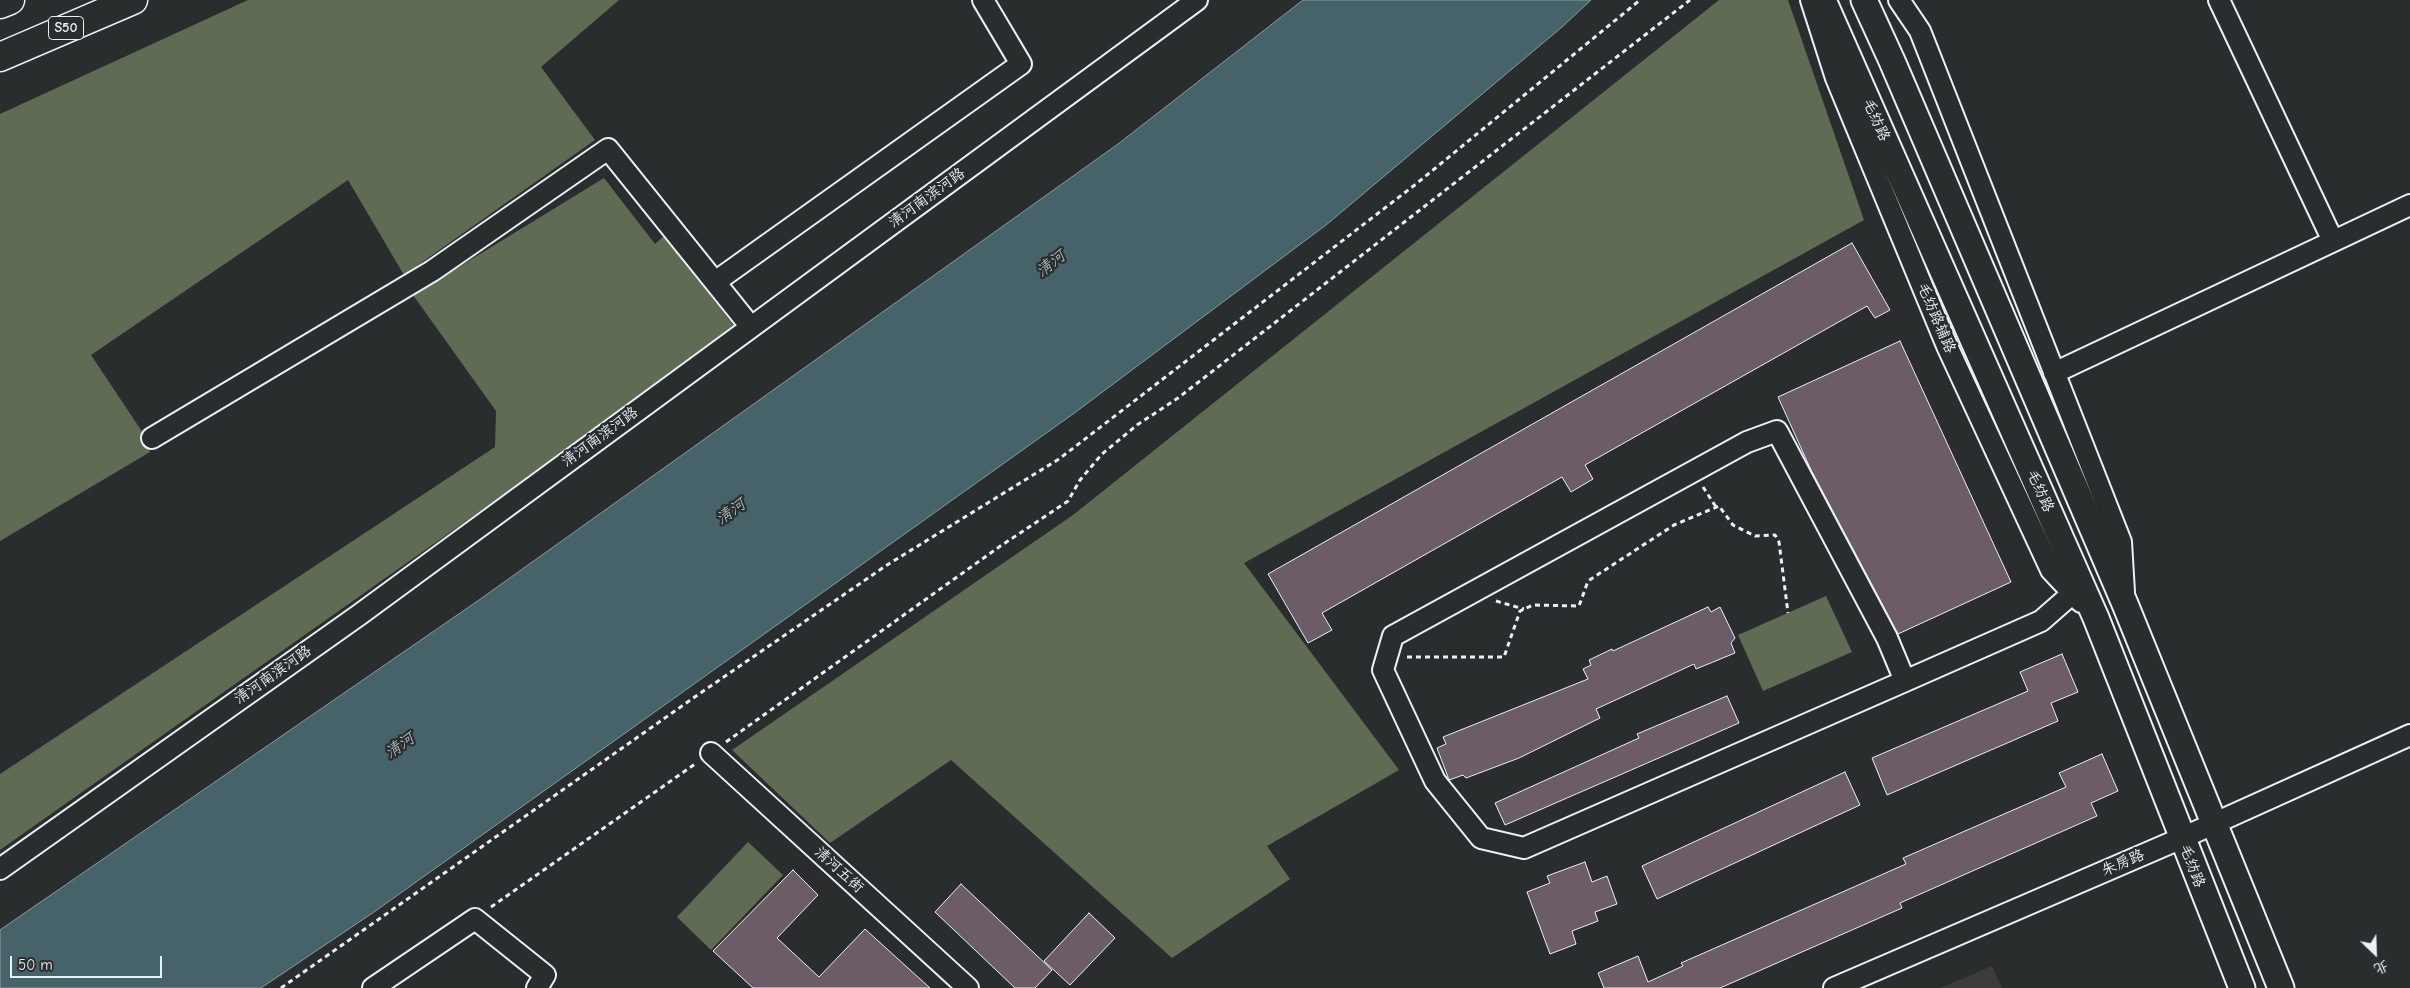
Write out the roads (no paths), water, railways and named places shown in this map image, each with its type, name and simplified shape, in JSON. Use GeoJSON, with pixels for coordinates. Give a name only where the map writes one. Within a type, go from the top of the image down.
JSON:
{"type":"FeatureCollection","features":[{"type":"Feature","properties":{"kind":"highway"},"geometry":{"type":"LineString","coordinates":[[0,4],[10,0]]}},
{"type":"Feature","properties":{"kind":"highway","name":"S50"},"geometry":{"type":"LineString","coordinates":[[0,57],[132,0]]}},
{"type":"Feature","properties":{"kind":"main road","name":"毛纺路"},"geometry":{"type":"LineString","coordinates":[[1823,0],[2096,618],[2242,988]]}},
{"type":"Feature","properties":{"kind":"main road"},"geometry":{"type":"LineString","coordinates":[[1864,0],[1892,61],[2125,604],[2212,823],[2281,988]]}},
{"type":"Feature","properties":{"kind":"street"},"geometry":{"type":"LineString","coordinates":[[715,282],[1021,64],[983,0]]}},
{"type":"Feature","properties":{"kind":"street","name":"清河南滨河路"},"geometry":{"type":"LineString","coordinates":[[0,869],[359,615],[1197,0]]}},
{"type":"Feature","properties":{"kind":"street","name":"毛纺路辅路"},"geometry":{"type":"LineString","coordinates":[[1811,0],[1836,78],[1947,346],[2051,570],[2096,618]]}},
{"type":"Feature","properties":{"kind":"street"},"geometry":{"type":"LineString","coordinates":[[1899,0],[1920,31],[2121,542],[2125,604]]}},
{"type":"Feature","properties":{"kind":"street"},"geometry":{"type":"LineString","coordinates":[[2219,0],[2333,241]]}},
{"type":"Feature","properties":{"kind":"street"},"geometry":{"type":"LineString","coordinates":[[152,438],[432,271],[608,149],[751,327]]}},
{"type":"Feature","properties":{"kind":"street"},"geometry":{"type":"LineString","coordinates":[[2054,373],[2410,205]]}},
{"type":"Feature","properties":{"kind":"street"},"geometry":{"type":"LineString","coordinates":[[1905,681],[1886,638],[1777,431],[1740,446],[1393,636],[1383,670],[1435,781],[1482,838],[1524,848],[1905,681],[2041,621],[2073,593]]}},
{"type":"Feature","properties":{"kind":"street","name":"朱房路"},"geometry":{"type":"LineString","coordinates":[[1834,988],[2182,838],[2410,735]]}},
{"type":"Feature","properties":{"kind":"street","name":"清河五街"},"geometry":{"type":"LineString","coordinates":[[711,753],[968,988]]}},
{"type":"Feature","properties":{"kind":"street"},"geometry":{"type":"LineString","coordinates":[[373,988],[474,919],[545,975],[537,988]]}},
{"type":"Feature","properties":{"kind":"water","name":"清河"},"geometry":{"type":"Polygon","coordinates":[[[1303,0],[1591,0],[1562,27],[1326,225],[1073,414],[374,912],[261,988],[0,988],[0,930],[479,600],[1118,144],[1303,0]]]}}]}
